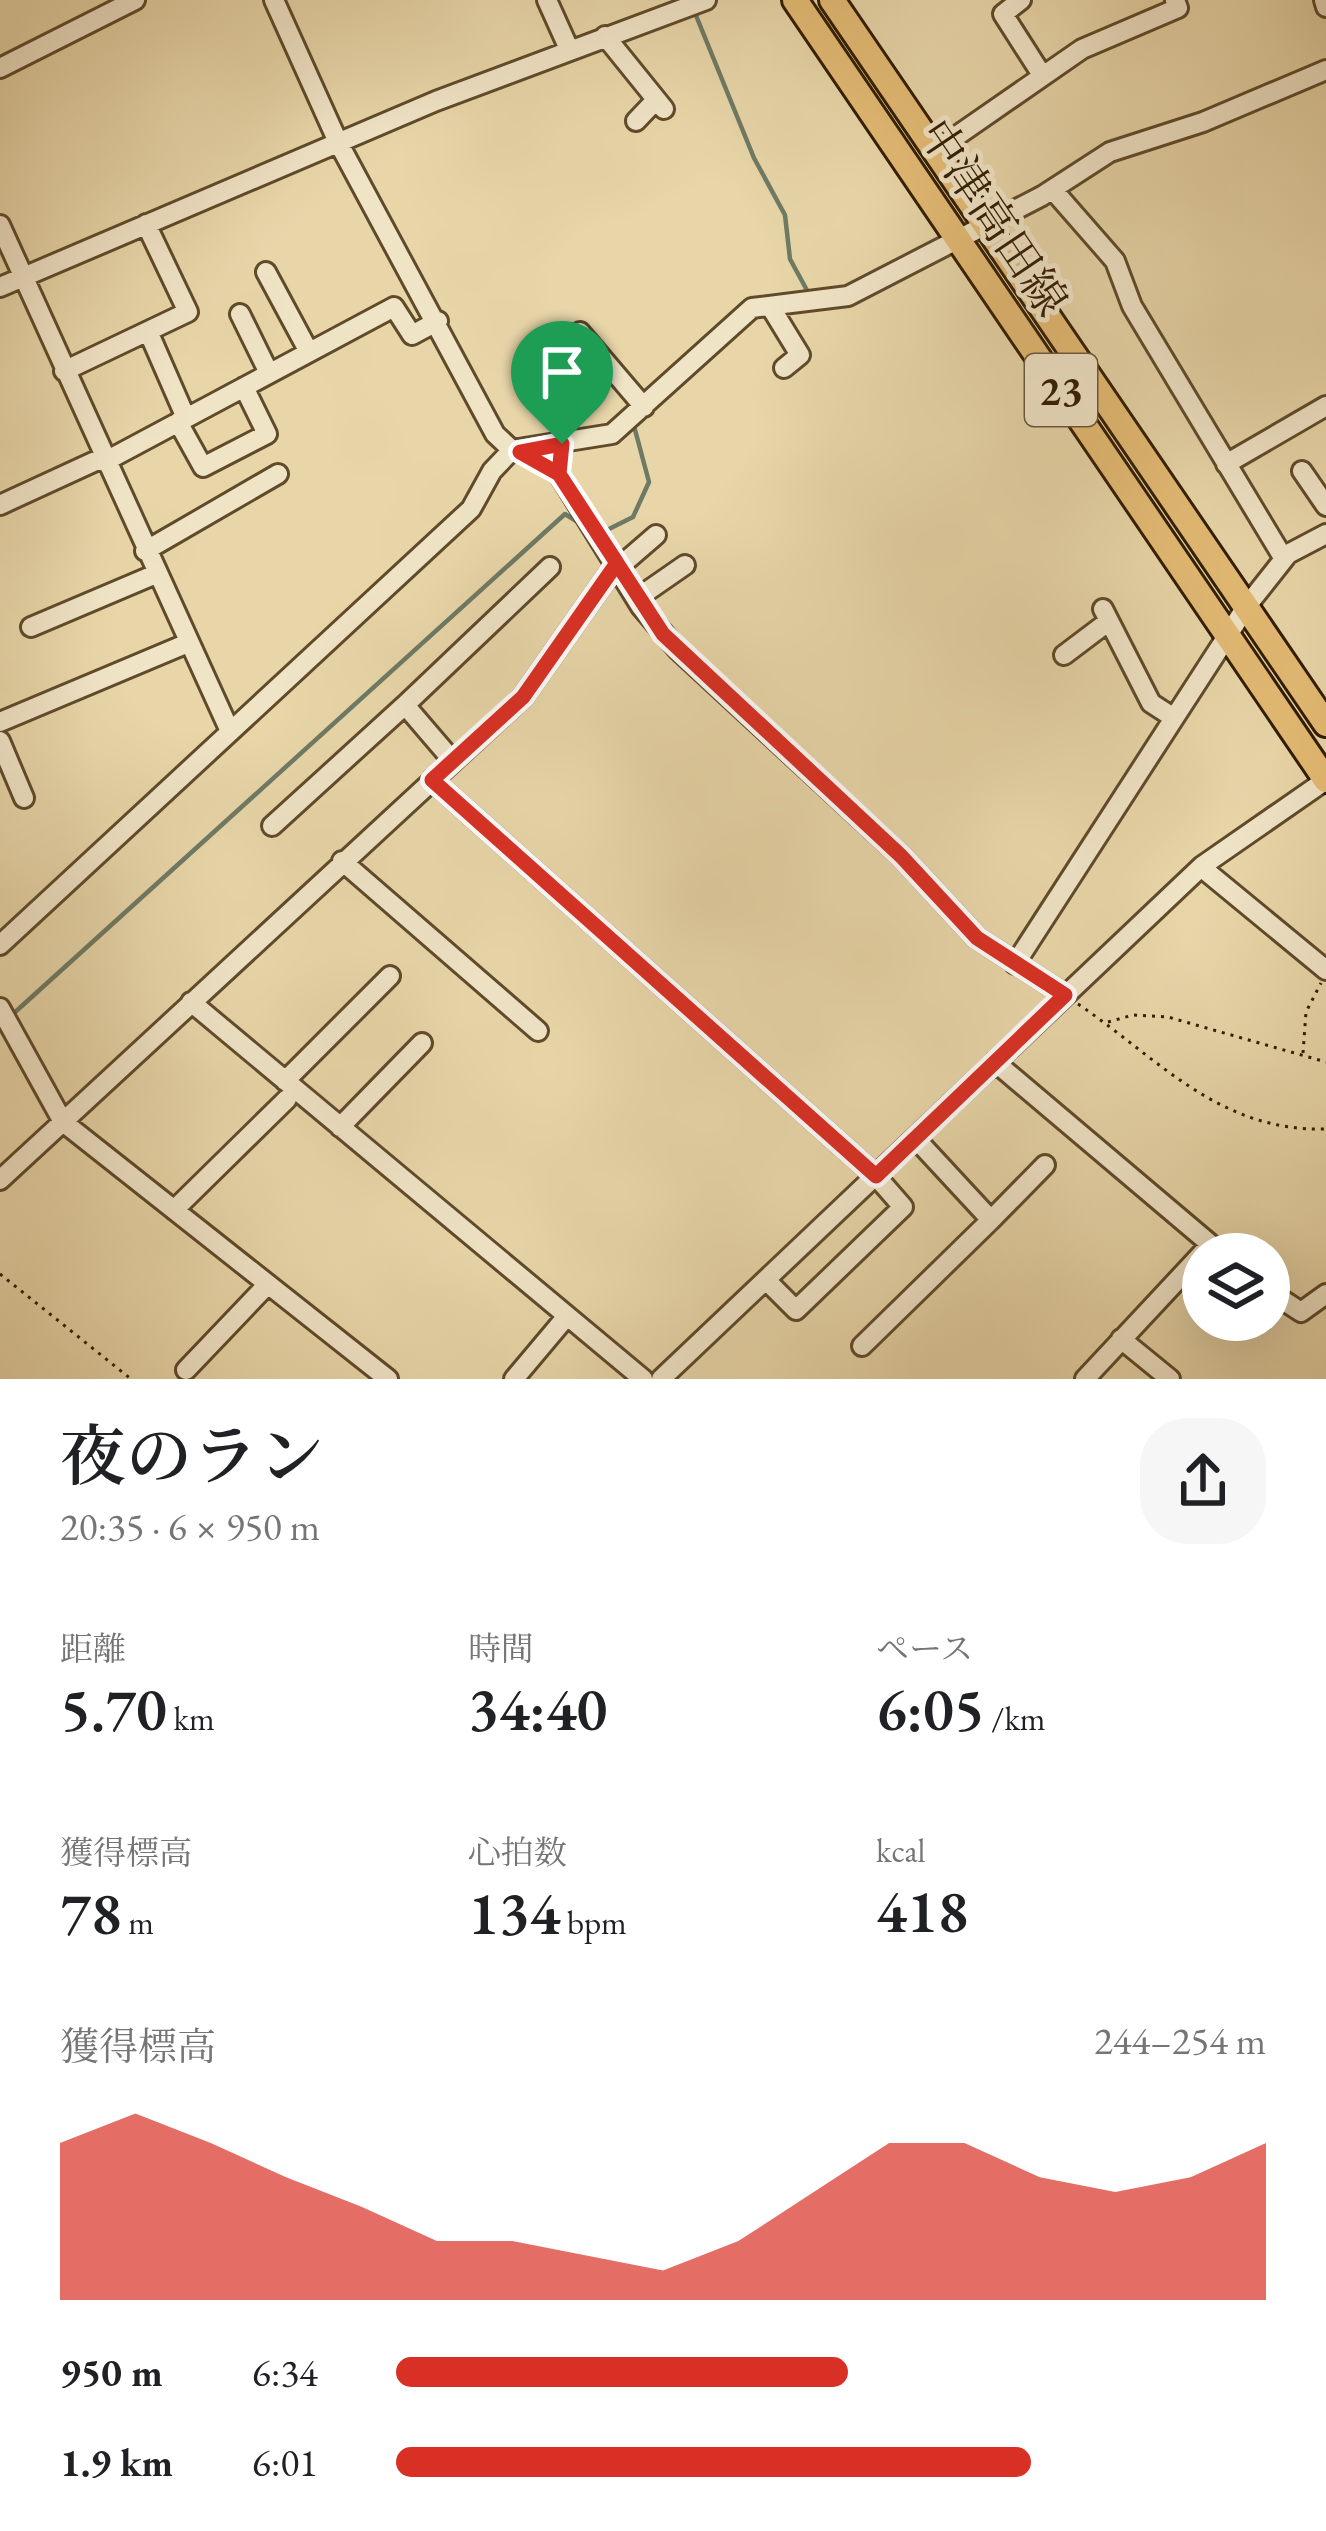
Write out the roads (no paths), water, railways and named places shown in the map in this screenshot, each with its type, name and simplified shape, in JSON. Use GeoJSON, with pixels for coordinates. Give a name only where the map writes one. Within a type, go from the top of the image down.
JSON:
{"type":"FeatureCollection","features":[{"type":"Feature","properties":{"kind":"main road","name":"中津高田線"},"geometry":{"type":"LineString","coordinates":[[795,0],[1326,780]]}},
{"type":"Feature","properties":{"kind":"main road","name":"中津高田線"},"geometry":{"type":"LineString","coordinates":[[832,0],[1326,724]]}},
{"type":"Feature","properties":{"kind":"street"},"geometry":{"type":"LineString","coordinates":[[0,68],[135,0]]}},
{"type":"Feature","properties":{"kind":"street"},"geometry":{"type":"LineString","coordinates":[[274,0],[338,142],[495,434],[559,474],[636,599],[690,661],[901,856],[977,938],[1065,995]]}},
{"type":"Feature","properties":{"kind":"street"},"geometry":{"type":"LineString","coordinates":[[547,0],[569,49]]}},
{"type":"Feature","properties":{"kind":"street"},"geometry":{"type":"LineString","coordinates":[[0,287],[338,142],[569,49],[706,0]]}},
{"type":"Feature","properties":{"kind":"street"},"geometry":{"type":"LineString","coordinates":[[1021,0],[1003,14],[1042,75]]}},
{"type":"Feature","properties":{"kind":"street"},"geometry":{"type":"LineString","coordinates":[[935,151],[1082,49],[1178,8],[1175,0]]}},
{"type":"Feature","properties":{"kind":"street"},"geometry":{"type":"LineString","coordinates":[[605,36],[660,104],[637,121]]}},
{"type":"Feature","properties":{"kind":"street"},"geometry":{"type":"LineString","coordinates":[[0,945],[471,509],[496,466],[516,451],[612,434],[747,311],[848,296],[987,226],[1132,143],[1203,122],[1326,70]]}},
{"type":"Feature","properties":{"kind":"street"},"geometry":{"type":"LineString","coordinates":[[1053,190],[1115,261],[1132,306],[1284,559]]}},
{"type":"Feature","properties":{"kind":"street"},"geometry":{"type":"LineString","coordinates":[[64,371],[188,312],[146,224]]}},
{"type":"Feature","properties":{"kind":"street"},"geometry":{"type":"LineString","coordinates":[[0,226],[229,729]]}},
{"type":"Feature","properties":{"kind":"street"},"geometry":{"type":"LineString","coordinates":[[266,272],[309,352]]}},
{"type":"Feature","properties":{"kind":"street"},"geometry":{"type":"LineString","coordinates":[[770,306],[800,355],[784,368]]}},
{"type":"Feature","properties":{"kind":"street"},"geometry":{"type":"LineString","coordinates":[[0,505],[103,460],[394,307],[412,335],[438,321]]}},
{"type":"Feature","properties":{"kind":"street"},"geometry":{"type":"LineString","coordinates":[[240,314],[269,373]]}},
{"type":"Feature","properties":{"kind":"street"},"geometry":{"type":"LineString","coordinates":[[148,331],[203,467],[267,434],[244,387]]}},
{"type":"Feature","properties":{"kind":"street"},"geometry":{"type":"LineString","coordinates":[[580,332],[644,407]]}},
{"type":"Feature","properties":{"kind":"street"},"geometry":{"type":"LineString","coordinates":[[1226,464],[1326,406]]}},
{"type":"Feature","properties":{"kind":"street"},"geometry":{"type":"LineString","coordinates":[[559,474],[562,444]]}},
{"type":"Feature","properties":{"kind":"street"},"geometry":{"type":"LineString","coordinates":[[1302,471],[1326,506]]}},
{"type":"Feature","properties":{"kind":"street"},"geometry":{"type":"LineString","coordinates":[[145,551],[278,474]]}},
{"type":"Feature","properties":{"kind":"street"},"geometry":{"type":"LineString","coordinates":[[1016,964],[1171,716],[1246,607],[1284,559],[1326,534]]}},
{"type":"Feature","properties":{"kind":"street"},"geometry":{"type":"LineString","coordinates":[[0,1180],[523,697],[618,565],[656,535]]}},
{"type":"Feature","properties":{"kind":"street"},"geometry":{"type":"LineString","coordinates":[[636,599],[685,565]]}},
{"type":"Feature","properties":{"kind":"street"},"geometry":{"type":"LineString","coordinates":[[272,826],[550,567]]}},
{"type":"Feature","properties":{"kind":"street"},"geometry":{"type":"LineString","coordinates":[[31,627],[156,574]]}},
{"type":"Feature","properties":{"kind":"street"},"geometry":{"type":"LineString","coordinates":[[1064,656],[1106,615],[1151,703],[1171,716]]}},
{"type":"Feature","properties":{"kind":"street"},"geometry":{"type":"LineString","coordinates":[[0,722],[188,643]]}},
{"type":"Feature","properties":{"kind":"street"},"geometry":{"type":"LineString","coordinates":[[405,705],[453,760]]}},
{"type":"Feature","properties":{"kind":"street"},"geometry":{"type":"LineString","coordinates":[[0,741],[24,798]]}},
{"type":"Feature","properties":{"kind":"street"},"geometry":{"type":"LineString","coordinates":[[432,780],[876,1176],[903,1207],[796,1310],[766,1280]]}},
{"type":"Feature","properties":{"kind":"street"},"geometry":{"type":"LineString","coordinates":[[661,1379],[1201,867],[1326,780]]}},
{"type":"Feature","properties":{"kind":"street"},"geometry":{"type":"LineString","coordinates":[[342,861],[538,1031]]}},
{"type":"Feature","properties":{"kind":"street"},"geometry":{"type":"LineString","coordinates":[[1201,867],[1326,972]]}},
{"type":"Feature","properties":{"kind":"street"},"geometry":{"type":"LineString","coordinates":[[174,1210],[390,976]]}},
{"type":"Feature","properties":{"kind":"street"},"geometry":{"type":"LineString","coordinates":[[191,1003],[286,1090],[340,1126],[643,1379]]}},
{"type":"Feature","properties":{"kind":"street"},"geometry":{"type":"LineString","coordinates":[[0,1008],[63,1122],[388,1379]]}},
{"type":"Feature","properties":{"kind":"street"},"geometry":{"type":"LineString","coordinates":[[340,1126],[422,1042]]}},
{"type":"Feature","properties":{"kind":"street"},"geometry":{"type":"LineString","coordinates":[[995,1062],[1197,1233]]}},
{"type":"Feature","properties":{"kind":"street"},"geometry":{"type":"LineString","coordinates":[[916,1139],[991,1220]]}},
{"type":"Feature","properties":{"kind":"street"},"geometry":{"type":"LineString","coordinates":[[862,1346],[1045,1165]]}},
{"type":"Feature","properties":{"kind":"street"},"geometry":{"type":"LineString","coordinates":[[1085,1379],[1182,1281]]}},
{"type":"Feature","properties":{"kind":"street"},"geometry":{"type":"LineString","coordinates":[[185,1370],[268,1284]]}},
{"type":"Feature","properties":{"kind":"street"},"geometry":{"type":"LineString","coordinates":[[1290,1305],[1301,1312],[1326,1294]]}},
{"type":"Feature","properties":{"kind":"street"},"geometry":{"type":"LineString","coordinates":[[514,1379],[567,1316]]}},
{"type":"Feature","properties":{"kind":"street"},"geometry":{"type":"LineString","coordinates":[[1120,1339],[1169,1379]]}},
{"type":"Feature","properties":{"kind":"waterway"},"geometry":{"type":"LineString","coordinates":[[695,13],[754,158],[785,215],[790,259],[809,294]]}},
{"type":"Feature","properties":{"kind":"waterway"},"geometry":{"type":"LineString","coordinates":[[913,252],[945,236]]}},
{"type":"Feature","properties":{"kind":"waterway"},"geometry":{"type":"LineString","coordinates":[[601,533],[633,517],[649,482],[634,426]]}},
{"type":"Feature","properties":{"kind":"waterway"},"geometry":{"type":"LineString","coordinates":[[13,1014],[565,514],[581,524]]}}]}
